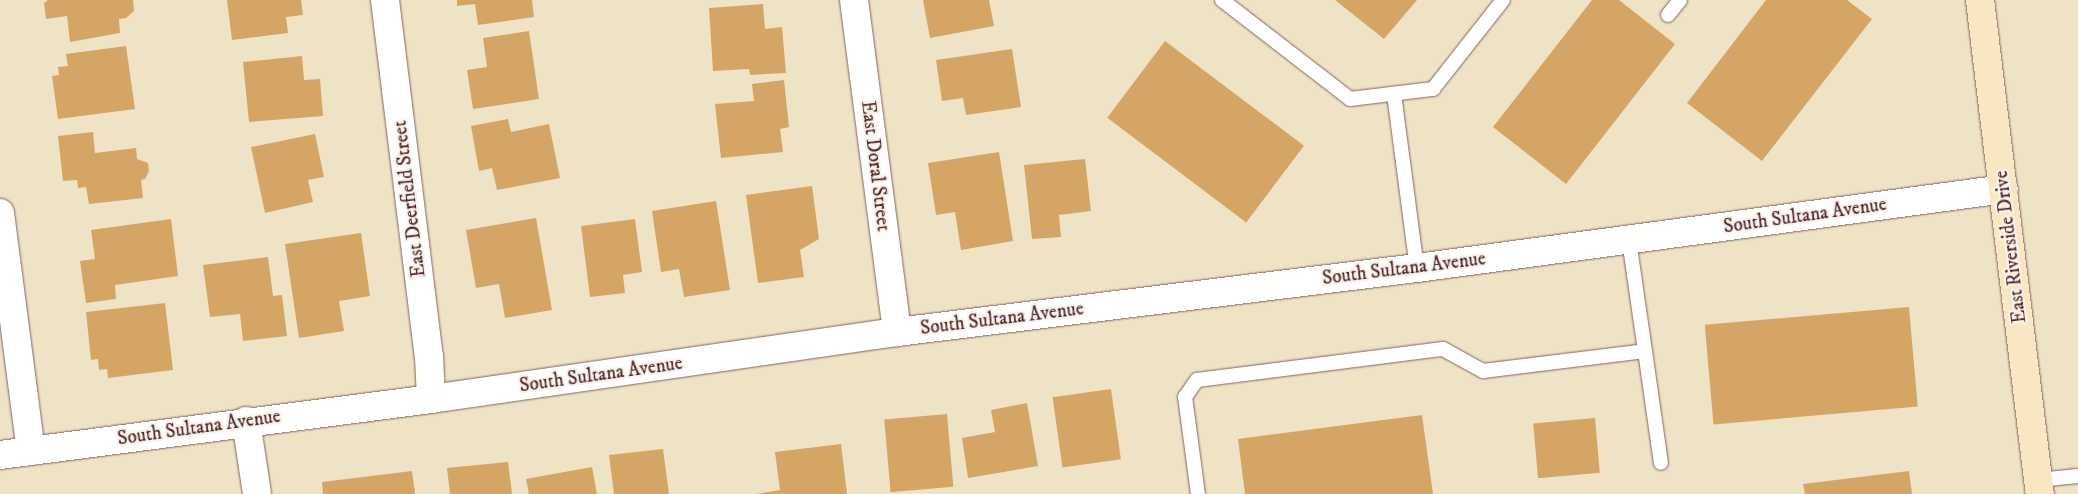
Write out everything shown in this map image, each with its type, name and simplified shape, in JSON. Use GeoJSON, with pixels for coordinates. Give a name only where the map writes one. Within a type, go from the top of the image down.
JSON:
{"type":"FeatureCollection","features":[{"type":"Feature","properties":{"kind":"main road","name":"East Riverside Drive"},"geometry":{"type":"LineString","coordinates":[[1980,0],[2039,487]]}},
{"type":"Feature","properties":{"kind":"street","name":"East Deerfield Street"},"geometry":{"type":"LineString","coordinates":[[386,0],[429,356],[431,399]]}},
{"type":"Feature","properties":{"kind":"street","name":"East Doral Street"},"geometry":{"type":"LineString","coordinates":[[854,0],[897,332]]}},
{"type":"Feature","properties":{"kind":"street","name":"South Sultana Avenue"},"geometry":{"type":"LineString","coordinates":[[0,455],[246,421],[431,399],[897,332],[1417,268],[2004,189]]}},
{"type":"Feature","properties":{"kind":"street"},"geometry":{"type":"LineString","coordinates":[[0,213],[31,451]]}},
{"type":"Feature","properties":{"kind":"street"},"geometry":{"type":"LineString","coordinates":[[246,421],[257,494]]}},
{"type":"Feature","properties":{"kind":"lane"},"geometry":{"type":"LineString","coordinates":[[1222,0],[1350,99],[1434,89],[1503,0]]}},
{"type":"Feature","properties":{"kind":"lane"},"geometry":{"type":"LineString","coordinates":[[1668,15],[1680,0]]}},
{"type":"Feature","properties":{"kind":"lane"},"geometry":{"type":"LineString","coordinates":[[1394,94],[1417,268]]}},
{"type":"Feature","properties":{"kind":"lane"},"geometry":{"type":"LineString","coordinates":[[1629,240],[1661,463]]}},
{"type":"Feature","properties":{"kind":"lane"},"geometry":{"type":"LineString","coordinates":[[1198,494],[1185,398],[1197,380],[1443,349],[1483,371],[1645,351]]}},
{"type":"Feature","properties":{"kind":"lane"},"geometry":{"type":"LineString","coordinates":[[2039,487],[2078,476]]}},
{"type":"Feature","properties":{"kind":"building"},"geometry":{"type":"Polygon","coordinates":[[[48,0],[133,0],[134,11],[126,18],[119,19],[120,33],[70,42],[67,16],[46,19],[44,3],[48,0]]]}},
{"type":"Feature","properties":{"kind":"building"},"geometry":{"type":"Polygon","coordinates":[[[227,0],[301,0],[303,15],[286,17],[288,33],[232,40],[227,0]]]}},
{"type":"Feature","properties":{"kind":"building"},"geometry":{"type":"Polygon","coordinates":[[[457,0],[532,0],[534,17],[478,25],[475,4],[457,6],[457,0]]]}},
{"type":"Feature","properties":{"kind":"building"},"geometry":{"type":"Polygon","coordinates":[[[923,0],[989,0],[994,26],[930,38],[923,0]]]}},
{"type":"Feature","properties":{"kind":"building"},"geometry":{"type":"Polygon","coordinates":[[[1335,0],[1417,0],[1384,39],[1335,0]]]}},
{"type":"Feature","properties":{"kind":"building"},"geometry":{"type":"Polygon","coordinates":[[[1592,0],[1619,0],[1675,44],[1566,184],[1493,127],[1592,0]]]}},
{"type":"Feature","properties":{"kind":"building"},"geometry":{"type":"Polygon","coordinates":[[[1766,0],[1847,0],[1872,19],[1762,161],[1687,103],[1766,0]]]}},
{"type":"Feature","properties":{"kind":"building"},"geometry":{"type":"Polygon","coordinates":[[[763,4],[765,29],[782,27],[786,73],[750,75],[749,69],[713,71],[709,8],[763,4]]]}},
{"type":"Feature","properties":{"kind":"building"},"geometry":{"type":"Polygon","coordinates":[[[529,31],[539,99],[473,109],[467,70],[487,67],[483,38],[529,31]]]}},
{"type":"Feature","properties":{"kind":"building"},"geometry":{"type":"Polygon","coordinates":[[[1165,41],[1304,146],[1246,222],[1107,118],[1165,41]]]}},
{"type":"Feature","properties":{"kind":"building"},"geometry":{"type":"Polygon","coordinates":[[[126,46],[135,109],[58,119],[52,76],[59,75],[58,67],[68,66],[66,54],[126,46]]]}},
{"type":"Feature","properties":{"kind":"building"},"geometry":{"type":"Polygon","coordinates":[[[1012,49],[1021,107],[966,115],[963,98],[942,101],[936,60],[1012,49]]]}},
{"type":"Feature","properties":{"kind":"building"},"geometry":{"type":"Polygon","coordinates":[[[302,56],[304,80],[320,79],[323,116],[249,122],[243,62],[302,56]]]}},
{"type":"Feature","properties":{"kind":"building"},"geometry":{"type":"Polygon","coordinates":[[[784,80],[789,127],[780,129],[783,152],[721,158],[715,104],[754,101],[752,84],[784,80]]]}},
{"type":"Feature","properties":{"kind":"building"},"geometry":{"type":"Polygon","coordinates":[[[508,119],[511,132],[549,124],[560,178],[497,190],[492,168],[479,171],[471,126],[508,119]]]}},
{"type":"Feature","properties":{"kind":"building"},"geometry":{"type":"Polygon","coordinates":[[[93,132],[95,153],[136,148],[137,159],[148,163],[149,171],[145,179],[141,180],[143,198],[89,204],[86,187],[78,188],[77,180],[63,181],[58,136],[93,132]]]}},
{"type":"Feature","properties":{"kind":"building"},"geometry":{"type":"Polygon","coordinates":[[[315,134],[324,177],[308,180],[313,202],[265,213],[251,147],[315,134]]]}},
{"type":"Feature","properties":{"kind":"building"},"geometry":{"type":"Polygon","coordinates":[[[999,152],[1013,241],[961,250],[955,212],[936,215],[928,163],[999,152]]]}},
{"type":"Feature","properties":{"kind":"building"},"geometry":{"type":"Polygon","coordinates":[[[1085,159],[1091,211],[1059,215],[1061,237],[1032,239],[1024,165],[1085,159]]]}},
{"type":"Feature","properties":{"kind":"building"},"geometry":{"type":"Polygon","coordinates":[[[812,186],[819,239],[800,250],[804,277],[758,283],[746,195],[812,186]]]}},
{"type":"Feature","properties":{"kind":"building"},"geometry":{"type":"Polygon","coordinates":[[[716,201],[730,290],[684,297],[679,269],[661,272],[652,211],[716,201]]]}},
{"type":"Feature","properties":{"kind":"building"},"geometry":{"type":"Polygon","coordinates":[[[536,218],[552,310],[505,318],[499,284],[476,288],[466,230],[536,218]]]}},
{"type":"Feature","properties":{"kind":"building"},"geometry":{"type":"Polygon","coordinates":[[[171,219],[178,276],[115,285],[116,299],[86,303],[80,261],[95,259],[91,230],[171,219]]]}},
{"type":"Feature","properties":{"kind":"building"},"geometry":{"type":"Polygon","coordinates":[[[635,219],[642,272],[623,275],[625,293],[590,297],[581,226],[635,219]]]}},
{"type":"Feature","properties":{"kind":"building"},"geometry":{"type":"Polygon","coordinates":[[[361,233],[370,296],[339,301],[344,331],[299,338],[285,244],[361,233]]]}},
{"type":"Feature","properties":{"kind":"building"},"geometry":{"type":"Polygon","coordinates":[[[268,257],[273,296],[282,295],[287,336],[243,341],[240,314],[210,317],[203,265],[268,257]]]}},
{"type":"Feature","properties":{"kind":"building"},"geometry":{"type":"Polygon","coordinates":[[[165,303],[173,370],[108,378],[107,369],[99,370],[98,359],[91,360],[86,312],[165,303]]]}},
{"type":"Feature","properties":{"kind":"building"},"geometry":{"type":"Polygon","coordinates":[[[1909,307],[1918,407],[1713,424],[1705,325],[1909,307]]]}},
{"type":"Feature","properties":{"kind":"building"},"geometry":{"type":"Polygon","coordinates":[[[1111,389],[1121,459],[1062,468],[1053,397],[1111,389]]]}},
{"type":"Feature","properties":{"kind":"building"},"geometry":{"type":"Polygon","coordinates":[[[1027,403],[1038,466],[968,478],[962,438],[995,432],[991,410],[1027,403]]]}},
{"type":"Feature","properties":{"kind":"building"},"geometry":{"type":"Polygon","coordinates":[[[947,414],[953,487],[891,492],[884,419],[947,414]]]}},
{"type":"Feature","properties":{"kind":"building"},"geometry":{"type":"Polygon","coordinates":[[[1422,415],[1433,494],[1245,494],[1238,439],[1422,415]]]}},
{"type":"Feature","properties":{"kind":"building"},"geometry":{"type":"Polygon","coordinates":[[[1595,418],[1600,473],[1538,478],[1533,423],[1595,418]]]}},
{"type":"Feature","properties":{"kind":"building"},"geometry":{"type":"Polygon","coordinates":[[[841,444],[847,494],[756,494],[780,490],[775,452],[841,444]]]}},
{"type":"Feature","properties":{"kind":"building"},"geometry":{"type":"Polygon","coordinates":[[[663,449],[669,494],[614,494],[609,455],[663,449]]]}},
{"type":"Feature","properties":{"kind":"building"},"geometry":{"type":"Polygon","coordinates":[[[508,462],[512,494],[450,494],[447,468],[508,462]]]}},
{"type":"Feature","properties":{"kind":"building"},"geometry":{"type":"Polygon","coordinates":[[[592,467],[597,494],[529,494],[526,479],[592,467]]]}},
{"type":"Feature","properties":{"kind":"building"},"geometry":{"type":"Polygon","coordinates":[[[412,471],[415,494],[323,494],[322,482],[412,471]]]}},
{"type":"Feature","properties":{"kind":"building"},"geometry":{"type":"Polygon","coordinates":[[[1909,471],[1912,494],[1805,494],[1803,484],[1909,471]]]}}]}
